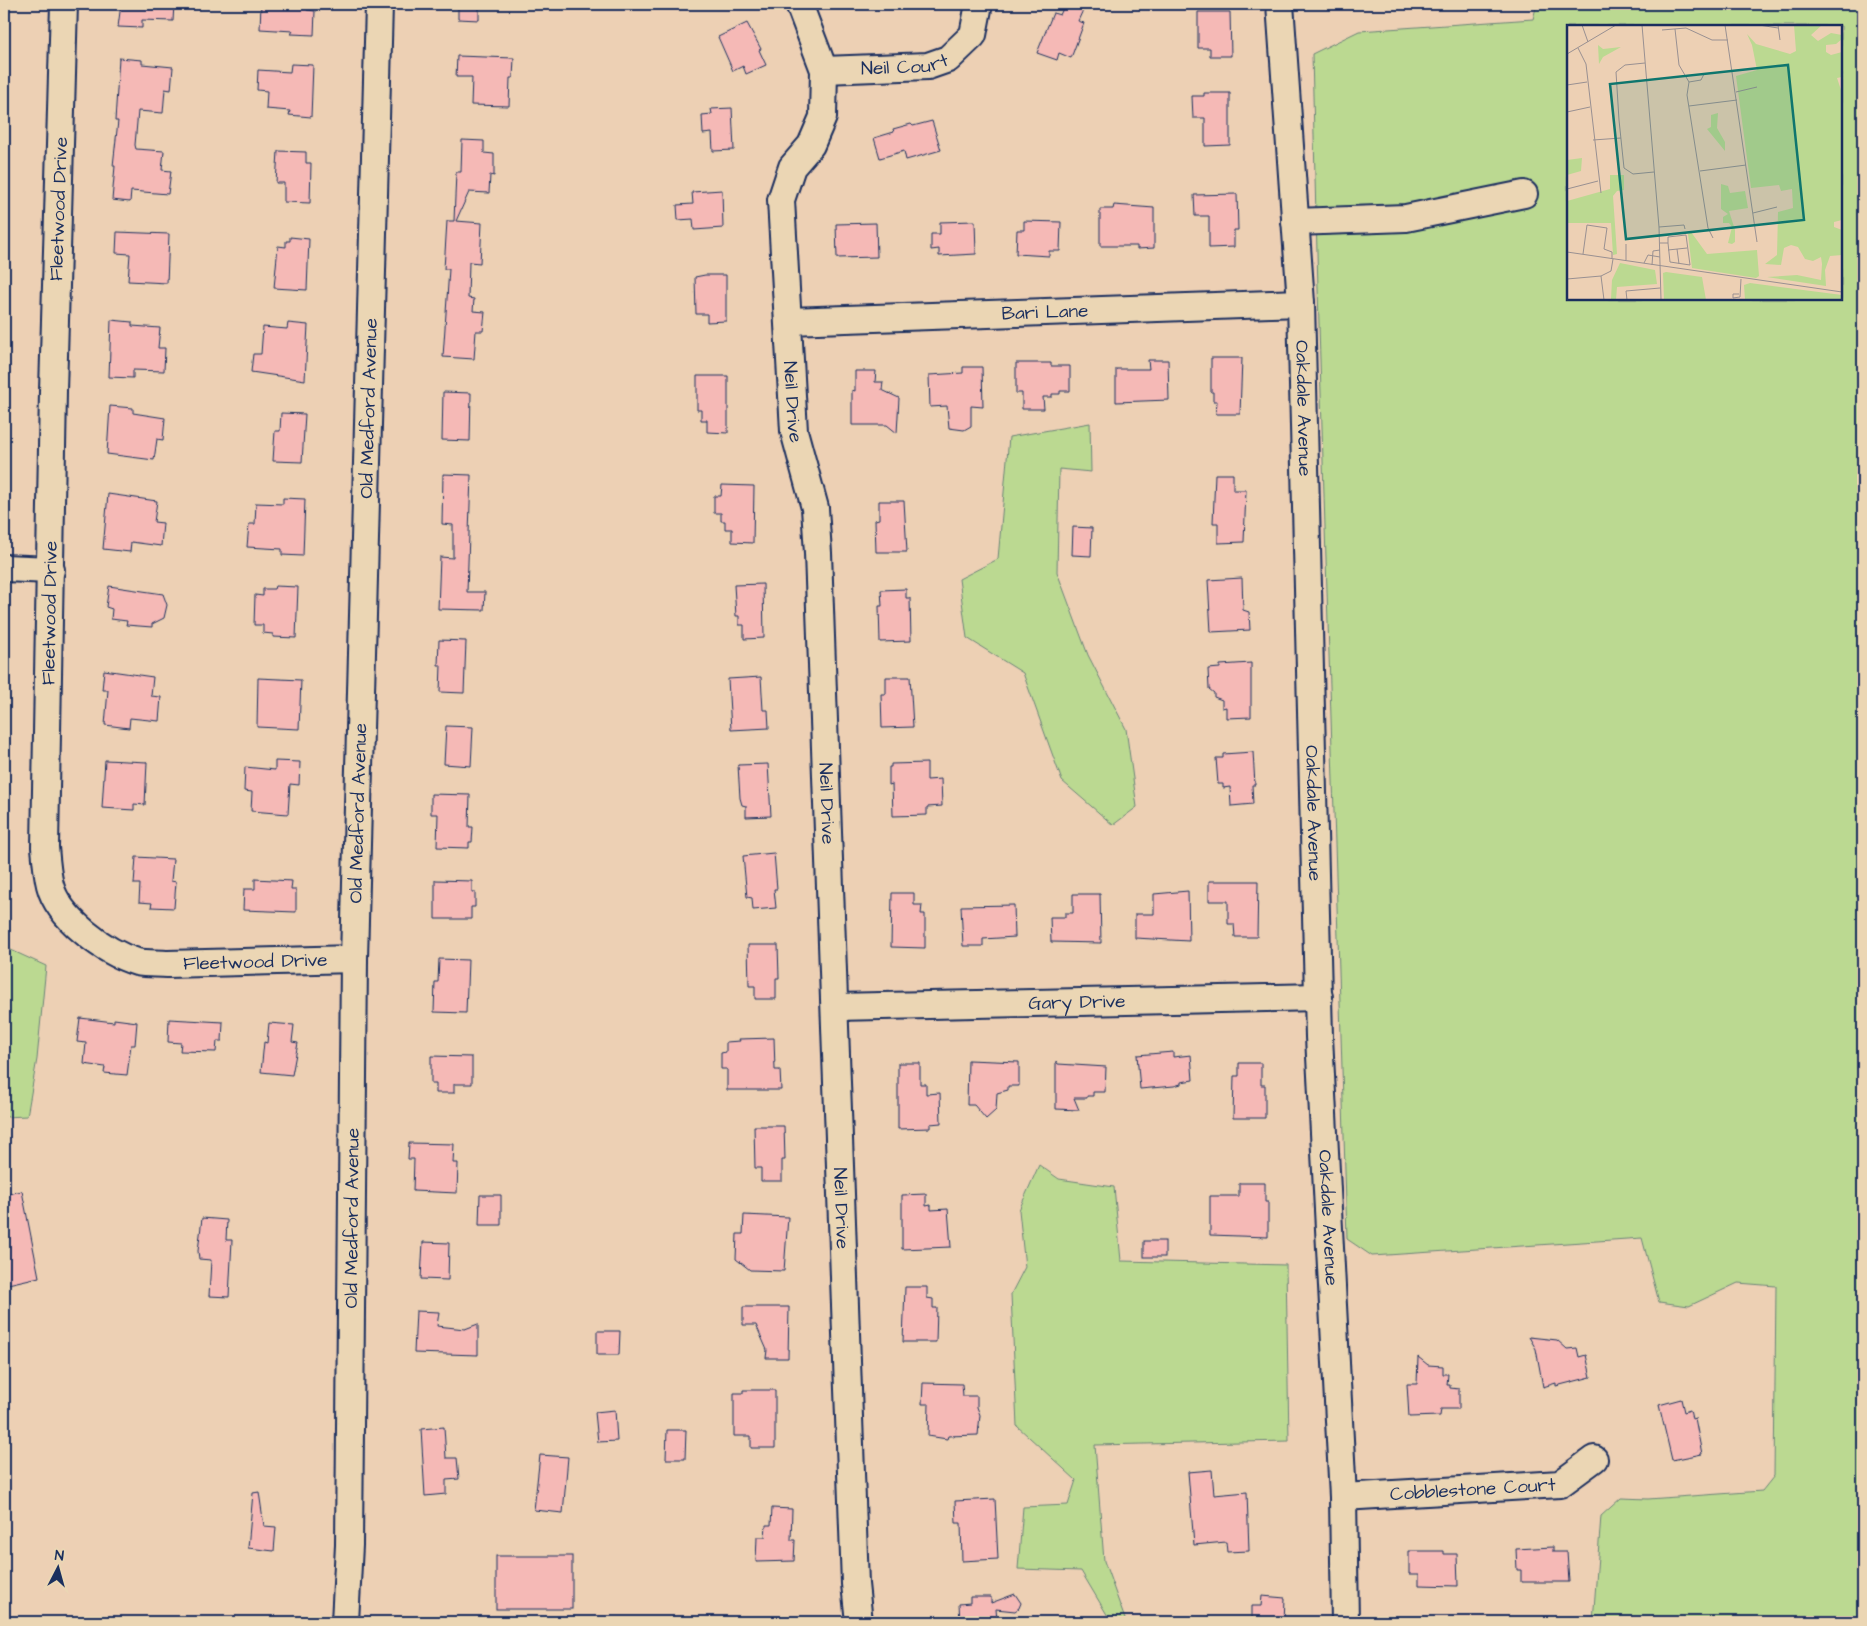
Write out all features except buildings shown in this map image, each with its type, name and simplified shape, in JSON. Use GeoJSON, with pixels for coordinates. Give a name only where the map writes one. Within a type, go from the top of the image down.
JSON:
{"type":"FeatureCollection","features":[{"type":"Feature","properties":{"kind":"street","name":"Fleetwood Drive"},"geometry":{"type":"LineString","coordinates":[[64,4],[53,391],[45,847],[50,887],[64,911],[86,933],[108,950],[138,962],[168,964],[354,959]]}},
{"type":"Feature","properties":{"kind":"street","name":"Old Medford Avenue"},"geometry":{"type":"LineString","coordinates":[[344,1622],[349,1545],[354,959],[379,4]]}},
{"type":"Feature","properties":{"kind":"street","name":"Neil Drive"},"geometry":{"type":"LineString","coordinates":[[799,4],[824,70],[823,117],[811,146],[792,166],[781,200],[794,431],[816,517],[854,1574],[859,1622]]}},
{"type":"Feature","properties":{"kind":"street","name":"Neil Court"},"geometry":{"type":"LineString","coordinates":[[824,70],[928,66],[948,59],[973,35],[979,4]]}},
{"type":"Feature","properties":{"kind":"street","name":"Oakdale Avenue"},"geometry":{"type":"LineString","coordinates":[[1280,4],[1301,303],[1319,1037],[1343,1497],[1345,1622]]}},
{"type":"Feature","properties":{"kind":"street"},"geometry":{"type":"LineString","coordinates":[[1295,222],[1406,218],[1524,194]]}},
{"type":"Feature","properties":{"kind":"street","name":"Bari Lane"},"geometry":{"type":"LineString","coordinates":[[789,321],[1301,303]]}},
{"type":"Feature","properties":{"kind":"street"},"geometry":{"type":"LineString","coordinates":[[4,568],[51,570]]}},
{"type":"Feature","properties":{"kind":"street","name":"Gary Drive"},"geometry":{"type":"LineString","coordinates":[[835,1007],[1319,997]]}},
{"type":"Feature","properties":{"kind":"street","name":"Cobblestone Court"},"geometry":{"type":"LineString","coordinates":[[1343,1497],[1560,1484],[1594,1459]]}},
{"type":"Feature","properties":{"kind":"green space"},"geometry":{"type":"Polygon","coordinates":[[[1537,4],[1863,4],[1863,1622],[1593,1622],[1601,1516],[1621,1498],[1648,1499],[1762,1491],[1774,1476],[1776,1286],[1738,1283],[1689,1306],[1659,1302],[1642,1238],[1372,1256],[1347,1239],[1312,54],[1359,31],[1533,19],[1537,4]]]}},
{"type":"Feature","properties":{"kind":"green space"},"geometry":{"type":"Polygon","coordinates":[[[1090,423],[1091,472],[1059,469],[1057,572],[1088,655],[1126,729],[1137,807],[1113,825],[1062,781],[1023,673],[967,638],[959,579],[998,559],[1009,437],[1090,423]]]}},
{"type":"Feature","properties":{"kind":"green space"},"geometry":{"type":"Polygon","coordinates":[[[4,949],[11,950],[46,966],[37,1059],[27,1116],[4,1117],[4,949]]]}},
{"type":"Feature","properties":{"kind":"green space"},"geometry":{"type":"Polygon","coordinates":[[[1039,1165],[1059,1179],[1114,1187],[1121,1261],[1286,1265],[1289,1441],[1095,1445],[1104,1561],[1126,1622],[1107,1622],[1109,1618],[1081,1571],[1018,1569],[1023,1507],[1068,1505],[1076,1480],[1017,1426],[1011,1294],[1025,1267],[1019,1210],[1039,1165]]]}}]}
